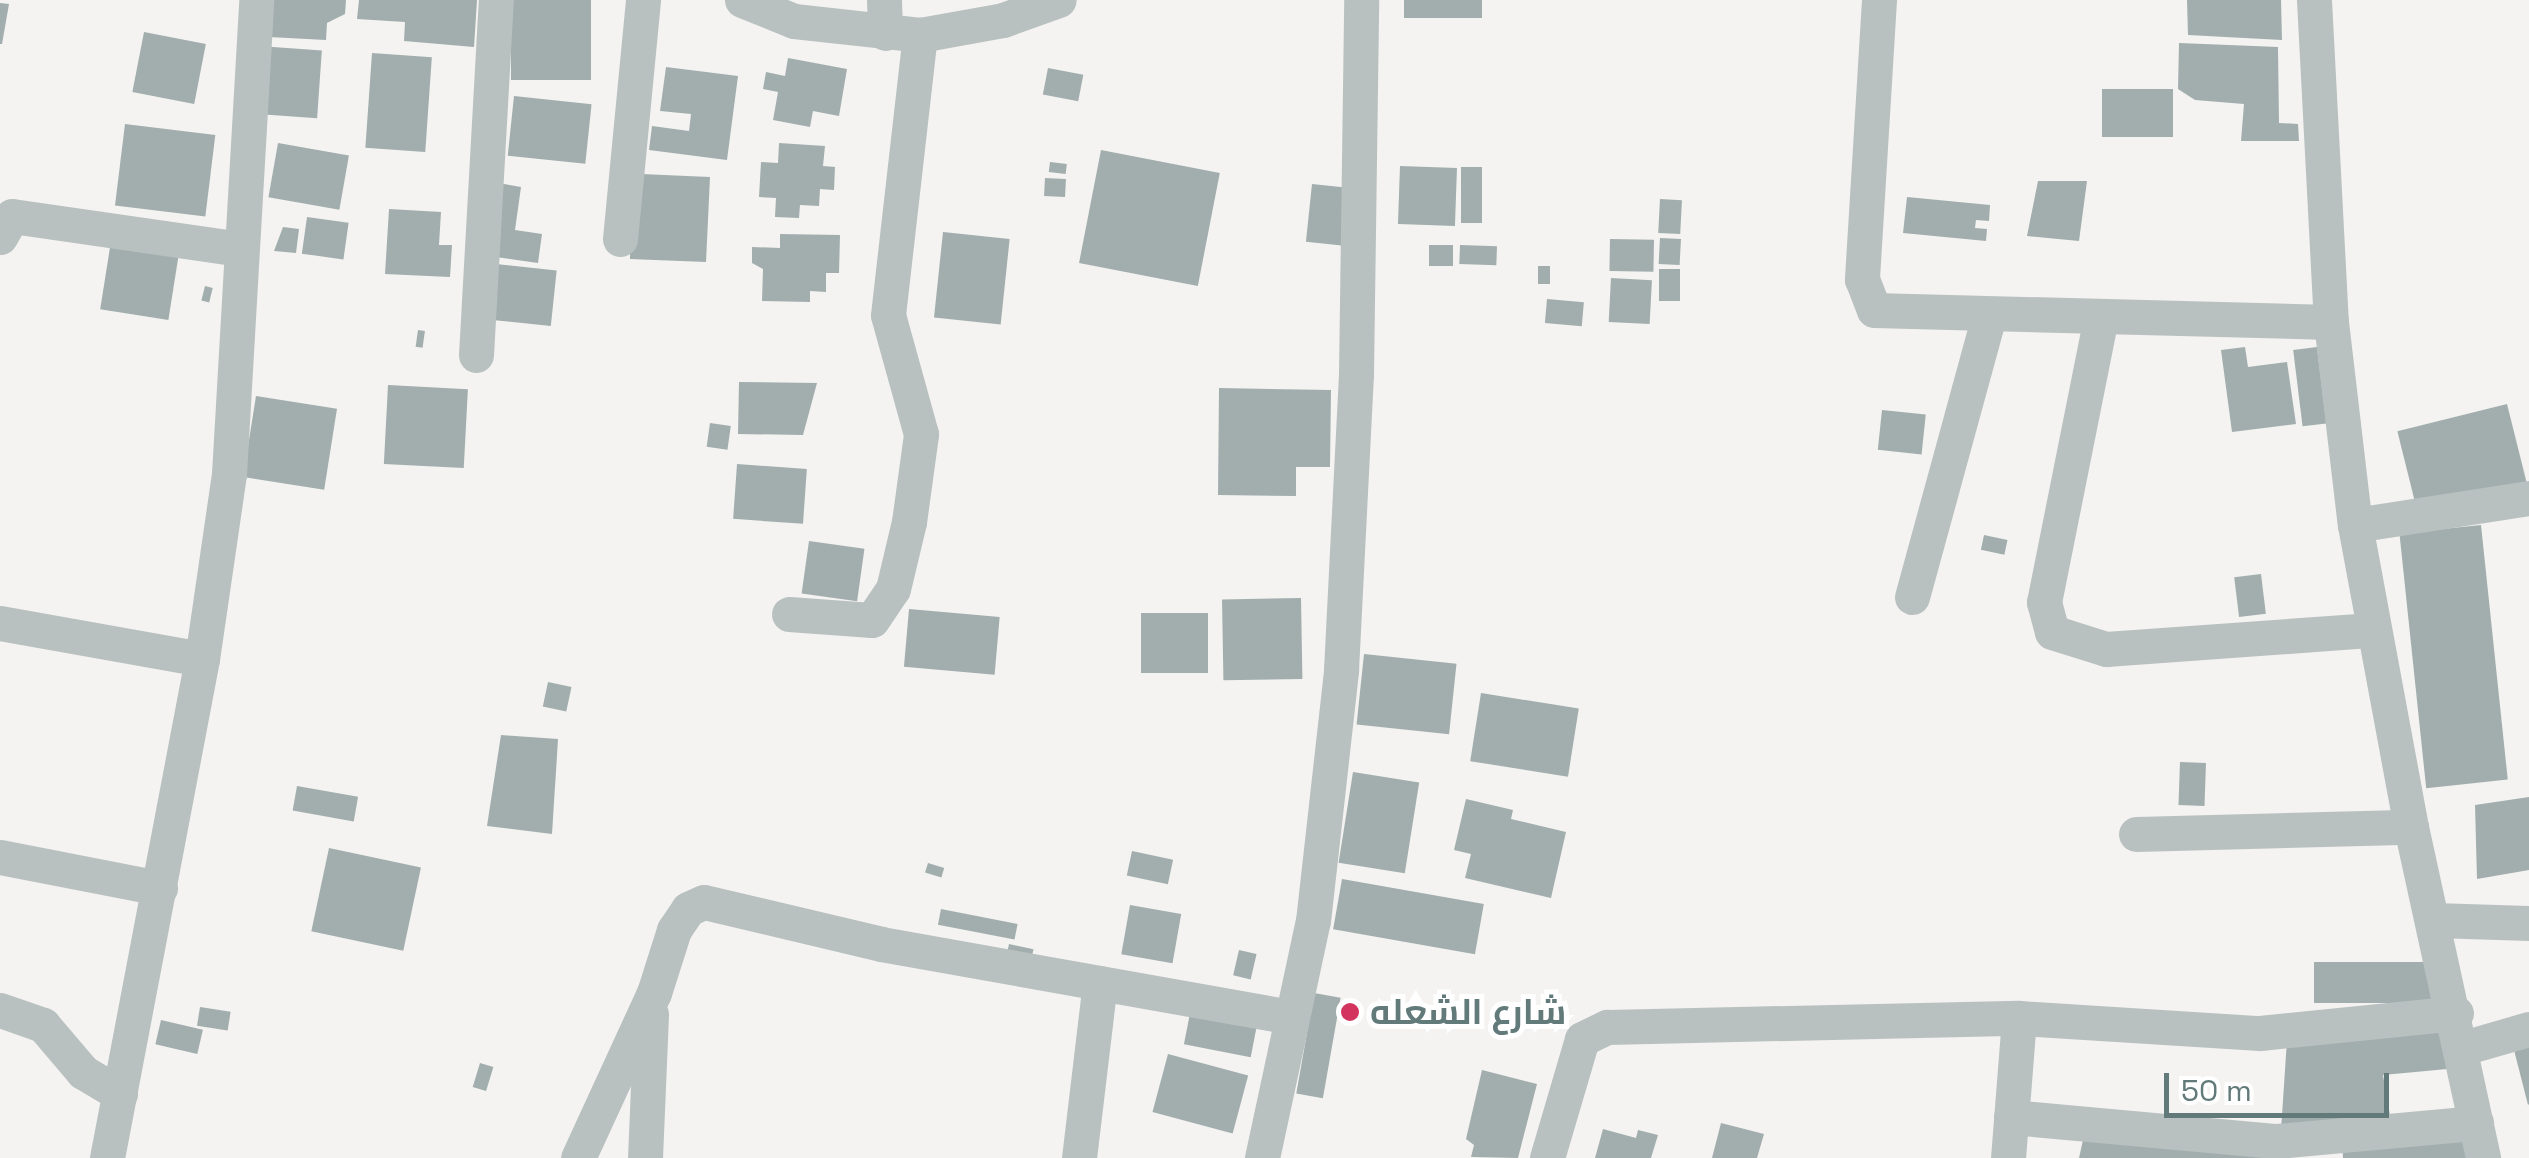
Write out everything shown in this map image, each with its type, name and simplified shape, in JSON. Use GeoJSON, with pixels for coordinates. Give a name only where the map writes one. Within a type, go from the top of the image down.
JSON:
{"type":"FeatureCollection","features":[{"type":"Feature","properties":{"kind":"street"},"geometry":{"type":"LineString","coordinates":[[107,1158],[202,658],[228,474],[256,0]]}},
{"type":"Feature","properties":{"kind":"street"},"geometry":{"type":"LineString","coordinates":[[476,355],[496,0]]}},
{"type":"Feature","properties":{"kind":"street"},"geometry":{"type":"LineString","coordinates":[[620,238],[643,0]]}},
{"type":"Feature","properties":{"kind":"street"},"geometry":{"type":"LineString","coordinates":[[742,0],[794,22],[884,16],[920,35],[1002,20],[1059,0]]}},
{"type":"Feature","properties":{"kind":"street"},"geometry":{"type":"LineString","coordinates":[[1262,1158],[1312,921],[1341,670],[1356,374],[1361,0]]}},
{"type":"Feature","properties":{"kind":"street"},"geometry":{"type":"LineString","coordinates":[[1880,0],[1864,298],[1874,310],[2331,322]]}},
{"type":"Feature","properties":{"kind":"street"},"geometry":{"type":"LineString","coordinates":[[2314,0],[2331,322],[2356,525],[2372,630],[2411,826],[2456,1013],[2483,1158]]}},
{"type":"Feature","properties":{"kind":"street"},"geometry":{"type":"LineString","coordinates":[[789,614],[872,620],[893,589],[909,522],[920,434],[888,315],[920,35]]}},
{"type":"Feature","properties":{"kind":"street"},"geometry":{"type":"LineString","coordinates":[[1,225],[12,216],[240,249]]}},
{"type":"Feature","properties":{"kind":"street"},"geometry":{"type":"LineString","coordinates":[[1912,598],[1989,315]]}},
{"type":"Feature","properties":{"kind":"street"},"geometry":{"type":"LineString","coordinates":[[2101,317],[2044,602],[2052,632],[2106,649],[2372,630]]}},
{"type":"Feature","properties":{"kind":"street"},"geometry":{"type":"LineString","coordinates":[[2356,525],[2529,498]]}},
{"type":"Feature","properties":{"kind":"street"},"geometry":{"type":"LineString","coordinates":[[0,623],[202,658]]}},
{"type":"Feature","properties":{"kind":"street"},"geometry":{"type":"LineString","coordinates":[[2136,834],[2411,826]]}},
{"type":"Feature","properties":{"kind":"street"},"geometry":{"type":"LineString","coordinates":[[0,857],[160,888]]}},
{"type":"Feature","properties":{"kind":"street"},"geometry":{"type":"LineString","coordinates":[[578,1158],[652,998],[674,930],[688,909],[704,902],[1100,983],[1291,1017]]}},
{"type":"Feature","properties":{"kind":"street"},"geometry":{"type":"LineString","coordinates":[[2434,920],[2529,923]]}},
{"type":"Feature","properties":{"kind":"street"},"geometry":{"type":"LineString","coordinates":[[1080,1158],[1100,983]]}},
{"type":"Feature","properties":{"kind":"street"},"geometry":{"type":"LineString","coordinates":[[645,1158],[652,998]]}},
{"type":"Feature","properties":{"kind":"street"},"geometry":{"type":"LineString","coordinates":[[0,1010],[43,1025],[83,1072],[120,1094]]}},
{"type":"Feature","properties":{"kind":"street"},"geometry":{"type":"LineString","coordinates":[[1547,1158],[1582,1038],[1592,1030],[2019,1018],[2260,1033],[2456,1013]]}},
{"type":"Feature","properties":{"kind":"street"},"geometry":{"type":"LineString","coordinates":[[2008,1158],[2019,1018]]}},
{"type":"Feature","properties":{"kind":"street"},"geometry":{"type":"LineString","coordinates":[[2462,1048],[2529,1030]]}},
{"type":"Feature","properties":{"kind":"street"},"geometry":{"type":"LineString","coordinates":[[2011,1117],[2277,1141],[2476,1123]]}},
{"type":"Feature","properties":{"kind":"building"},"geometry":{"type":"Polygon","coordinates":[[[271,0],[346,0],[345,14],[327,23],[326,40],[269,37],[271,0]]]}},
{"type":"Feature","properties":{"kind":"building"},"geometry":{"type":"Polygon","coordinates":[[[359,0],[477,0],[474,47],[404,41],[405,22],[357,19],[359,0]]]}},
{"type":"Feature","properties":{"kind":"building"},"geometry":{"type":"Polygon","coordinates":[[[511,0],[591,0],[591,80],[511,80],[511,0]]]}},
{"type":"Feature","properties":{"kind":"building"},"geometry":{"type":"Polygon","coordinates":[[[1404,0],[1482,0],[1482,18],[1404,18],[1404,0]]]}},
{"type":"Feature","properties":{"kind":"building"},"geometry":{"type":"Polygon","coordinates":[[[2187,0],[2281,0],[2282,40],[2188,35],[2187,0]]]}},
{"type":"Feature","properties":{"kind":"building"},"geometry":{"type":"Polygon","coordinates":[[[0,3],[9,4],[2,44],[0,44],[0,3]]]}},
{"type":"Feature","properties":{"kind":"building"},"geometry":{"type":"Polygon","coordinates":[[[144,32],[206,44],[194,104],[132,92],[144,32]]]}},
{"type":"Feature","properties":{"kind":"building"},"geometry":{"type":"Polygon","coordinates":[[[2179,43],[2278,47],[2279,123],[2298,124],[2299,141],[2241,141],[2244,104],[2195,100],[2178,89],[2179,43]]]}},
{"type":"Feature","properties":{"kind":"building"},"geometry":{"type":"Polygon","coordinates":[[[259,46],[322,50],[317,118],[254,114],[259,46]]]}},
{"type":"Feature","properties":{"kind":"building"},"geometry":{"type":"Polygon","coordinates":[[[372,53],[432,57],[425,152],[365,148],[372,53]]]}},
{"type":"Feature","properties":{"kind":"building"},"geometry":{"type":"Polygon","coordinates":[[[788,58],[847,69],[839,116],[813,111],[810,127],[773,120],[778,92],[763,89],[766,72],[785,76],[788,58]]]}},
{"type":"Feature","properties":{"kind":"building"},"geometry":{"type":"Polygon","coordinates":[[[666,67],[738,76],[727,160],[649,150],[652,126],[689,131],[691,114],[660,111],[666,67]]]}},
{"type":"Feature","properties":{"kind":"building"},"geometry":{"type":"Polygon","coordinates":[[[1048,68],[1083,75],[1078,101],[1043,95],[1048,68]]]}},
{"type":"Feature","properties":{"kind":"building"},"geometry":{"type":"Polygon","coordinates":[[[2102,89],[2173,89],[2173,137],[2102,137],[2102,89]]]}},
{"type":"Feature","properties":{"kind":"building"},"geometry":{"type":"Polygon","coordinates":[[[514,96],[592,104],[585,164],[508,156],[514,96]]]}},
{"type":"Feature","properties":{"kind":"building"},"geometry":{"type":"Polygon","coordinates":[[[125,124],[215,135],[205,216],[115,205],[125,124]]]}},
{"type":"Feature","properties":{"kind":"building"},"geometry":{"type":"Polygon","coordinates":[[[278,143],[349,156],[339,210],[268,197],[278,143]]]}},
{"type":"Feature","properties":{"kind":"building"},"geometry":{"type":"Polygon","coordinates":[[[779,143],[825,146],[823,166],[835,167],[834,190],[820,189],[819,206],[800,205],[799,218],[775,217],[776,198],[759,197],[761,162],[778,163],[779,143]]]}},
{"type":"Feature","properties":{"kind":"building"},"geometry":{"type":"Polygon","coordinates":[[[1101,150],[1220,173],[1198,286],[1079,263],[1101,150]]]}},
{"type":"Feature","properties":{"kind":"building"},"geometry":{"type":"Polygon","coordinates":[[[1050,162],[1067,164],[1066,174],[1049,172],[1050,162]]]}},
{"type":"Feature","properties":{"kind":"building"},"geometry":{"type":"Polygon","coordinates":[[[1400,166],[1457,168],[1455,226],[1398,224],[1400,166]]]}},
{"type":"Feature","properties":{"kind":"building"},"geometry":{"type":"Polygon","coordinates":[[[1461,167],[1482,167],[1482,223],[1461,223],[1461,167]]]}},
{"type":"Feature","properties":{"kind":"building"},"geometry":{"type":"Polygon","coordinates":[[[641,174],[710,177],[706,262],[630,259],[631,206],[641,174]]]}},
{"type":"Feature","properties":{"kind":"building"},"geometry":{"type":"Polygon","coordinates":[[[1045,178],[1066,179],[1065,197],[1044,196],[1045,178]]]}},
{"type":"Feature","properties":{"kind":"building"},"geometry":{"type":"Polygon","coordinates":[[[2038,181],[2087,181],[2079,241],[2027,236],[2038,181]]]}},
{"type":"Feature","properties":{"kind":"building"},"geometry":{"type":"Polygon","coordinates":[[[498,183],[521,187],[515,230],[542,234],[538,263],[496,257],[498,183]]]}},
{"type":"Feature","properties":{"kind":"building"},"geometry":{"type":"Polygon","coordinates":[[[1312,184],[1348,188],[1342,245],[1306,242],[1312,184]]]}},
{"type":"Feature","properties":{"kind":"building"},"geometry":{"type":"Polygon","coordinates":[[[1907,197],[1990,205],[1989,221],[1976,220],[1975,228],[1987,229],[1986,241],[1903,233],[1907,197]]]}},
{"type":"Feature","properties":{"kind":"building"},"geometry":{"type":"Polygon","coordinates":[[[1660,199],[1682,200],[1680,234],[1658,233],[1660,199]]]}},
{"type":"Feature","properties":{"kind":"building"},"geometry":{"type":"Polygon","coordinates":[[[389,209],[441,212],[439,245],[452,245],[450,277],[385,274],[389,209]]]}},
{"type":"Feature","properties":{"kind":"building"},"geometry":{"type":"Polygon","coordinates":[[[307,217],[349,223],[343,259],[302,254],[307,217]]]}},
{"type":"Feature","properties":{"kind":"building"},"geometry":{"type":"Polygon","coordinates":[[[283,227],[299,229],[296,253],[274,251],[283,227]]]}},
{"type":"Feature","properties":{"kind":"building"},"geometry":{"type":"Polygon","coordinates":[[[943,232],[1010,239],[1001,325],[934,318],[943,232]]]}},
{"type":"Feature","properties":{"kind":"building"},"geometry":{"type":"Polygon","coordinates":[[[780,234],[840,235],[839,273],[826,273],[826,292],[810,291],[810,302],[762,301],[763,269],[752,263],[752,247],[780,248],[780,234]]]}},
{"type":"Feature","properties":{"kind":"building"},"geometry":{"type":"Polygon","coordinates":[[[1660,238],[1681,239],[1680,265],[1659,264],[1660,238]]]}},
{"type":"Feature","properties":{"kind":"building"},"geometry":{"type":"Polygon","coordinates":[[[1610,239],[1654,240],[1653,272],[1609,271],[1610,239]]]}},
{"type":"Feature","properties":{"kind":"building"},"geometry":{"type":"Polygon","coordinates":[[[111,241],[179,252],[168,320],[100,309],[111,241]]]}},
{"type":"Feature","properties":{"kind":"building"},"geometry":{"type":"Polygon","coordinates":[[[1429,245],[1453,245],[1453,266],[1429,266],[1429,245]]]}},
{"type":"Feature","properties":{"kind":"building"},"geometry":{"type":"Polygon","coordinates":[[[1460,245],[1497,246],[1496,265],[1459,264],[1460,245]]]}},
{"type":"Feature","properties":{"kind":"building"},"geometry":{"type":"Polygon","coordinates":[[[496,264],[557,270],[551,326],[490,320],[496,264]]]}},
{"type":"Feature","properties":{"kind":"building"},"geometry":{"type":"Polygon","coordinates":[[[1538,266],[1550,266],[1550,284],[1538,284],[1538,266]]]}},
{"type":"Feature","properties":{"kind":"building"},"geometry":{"type":"Polygon","coordinates":[[[1659,269],[1680,269],[1680,301],[1659,301],[1659,269]]]}},
{"type":"Feature","properties":{"kind":"building"},"geometry":{"type":"Polygon","coordinates":[[[1611,278],[1652,280],[1650,324],[1609,322],[1611,278]]]}},
{"type":"Feature","properties":{"kind":"building"},"geometry":{"type":"Polygon","coordinates":[[[205,286],[213,288],[209,302],[201,301],[205,286]]]}},
{"type":"Feature","properties":{"kind":"building"},"geometry":{"type":"Polygon","coordinates":[[[1547,299],[1584,302],[1582,326],[1545,323],[1547,299]]]}},
{"type":"Feature","properties":{"kind":"building"},"geometry":{"type":"Polygon","coordinates":[[[418,330],[425,331],[423,348],[416,347],[418,330]]]}},
{"type":"Feature","properties":{"kind":"building"},"geometry":{"type":"Polygon","coordinates":[[[2245,347],[2248,367],[2287,362],[2296,424],[2232,432],[2221,350],[2245,347]]]}},
{"type":"Feature","properties":{"kind":"building"},"geometry":{"type":"Polygon","coordinates":[[[2317,347],[2326,423],[2303,426],[2293,350],[2317,347]]]}},
{"type":"Feature","properties":{"kind":"building"},"geometry":{"type":"Polygon","coordinates":[[[739,382],[817,383],[803,435],[738,434],[739,382]]]}},
{"type":"Feature","properties":{"kind":"building"},"geometry":{"type":"Polygon","coordinates":[[[388,385],[468,389],[464,468],[384,464],[388,385]]]}},
{"type":"Feature","properties":{"kind":"building"},"geometry":{"type":"Polygon","coordinates":[[[1219,388],[1331,390],[1330,467],[1296,467],[1296,496],[1218,495],[1219,388]]]}},
{"type":"Feature","properties":{"kind":"building"},"geometry":{"type":"Polygon","coordinates":[[[256,396],[337,409],[324,490],[243,477],[256,396]]]}},
{"type":"Feature","properties":{"kind":"building"},"geometry":{"type":"Polygon","coordinates":[[[2507,404],[2527,483],[2417,510],[2397,431],[2507,404]]]}},
{"type":"Feature","properties":{"kind":"building"},"geometry":{"type":"Polygon","coordinates":[[[1882,410],[1926,415],[1922,454],[1878,450],[1882,410]]]}},
{"type":"Feature","properties":{"kind":"building"},"geometry":{"type":"Polygon","coordinates":[[[710,423],[731,426],[727,450],[707,447],[710,423]]]}},
{"type":"Feature","properties":{"kind":"building"},"geometry":{"type":"Polygon","coordinates":[[[737,464],[807,469],[803,524],[733,519],[737,464]]]}},
{"type":"Feature","properties":{"kind":"building"},"geometry":{"type":"Polygon","coordinates":[[[2481,525],[2508,780],[2426,788],[2399,534],[2481,525]]]}},
{"type":"Feature","properties":{"kind":"building"},"geometry":{"type":"Polygon","coordinates":[[[1984,535],[2007,540],[2004,555],[1981,550],[1984,535]]]}},
{"type":"Feature","properties":{"kind":"building"},"geometry":{"type":"Polygon","coordinates":[[[809,541],[864,549],[857,601],[802,593],[809,541]]]}},
{"type":"Feature","properties":{"kind":"building"},"geometry":{"type":"Polygon","coordinates":[[[2261,574],[2266,614],[2239,617],[2234,577],[2261,574]]]}},
{"type":"Feature","properties":{"kind":"building"},"geometry":{"type":"Polygon","coordinates":[[[1301,598],[1302,679],[1223,680],[1222,599],[1301,598]]]}},
{"type":"Feature","properties":{"kind":"building"},"geometry":{"type":"Polygon","coordinates":[[[909,609],[1000,617],[995,675],[904,667],[909,609]]]}},
{"type":"Feature","properties":{"kind":"building"},"geometry":{"type":"Polygon","coordinates":[[[1141,613],[1208,613],[1208,673],[1141,673],[1141,613]]]}},
{"type":"Feature","properties":{"kind":"building"},"geometry":{"type":"Polygon","coordinates":[[[1364,654],[1456,664],[1449,734],[1357,725],[1364,654]]]}},
{"type":"Feature","properties":{"kind":"building"},"geometry":{"type":"Polygon","coordinates":[[[548,682],[571,687],[566,711],[543,706],[548,682]]]}},
{"type":"Feature","properties":{"kind":"building"},"geometry":{"type":"Polygon","coordinates":[[[1481,693],[1579,708],[1568,777],[1470,761],[1481,693]]]}},
{"type":"Feature","properties":{"kind":"building"},"geometry":{"type":"Polygon","coordinates":[[[501,735],[558,739],[552,834],[487,826],[501,735]]]}},
{"type":"Feature","properties":{"kind":"building"},"geometry":{"type":"Polygon","coordinates":[[[2180,762],[2206,763],[2204,806],[2178,805],[2180,762]]]}},
{"type":"Feature","properties":{"kind":"building"},"geometry":{"type":"Polygon","coordinates":[[[1353,772],[1419,782],[1405,873],[1339,863],[1353,772]]]}},
{"type":"Feature","properties":{"kind":"building"},"geometry":{"type":"Polygon","coordinates":[[[297,786],[358,797],[354,821],[293,811],[297,786]]]}},
{"type":"Feature","properties":{"kind":"building"},"geometry":{"type":"Polygon","coordinates":[[[2529,797],[2529,870],[2477,879],[2475,805],[2529,797]]]}},
{"type":"Feature","properties":{"kind":"building"},"geometry":{"type":"Polygon","coordinates":[[[1466,799],[1513,810],[1511,819],[1566,832],[1551,898],[1465,878],[1471,854],[1454,850],[1466,799]]]}},
{"type":"Feature","properties":{"kind":"building"},"geometry":{"type":"Polygon","coordinates":[[[329,848],[421,868],[403,951],[311,931],[329,848]]]}},
{"type":"Feature","properties":{"kind":"building"},"geometry":{"type":"Polygon","coordinates":[[[1132,851],[1173,860],[1168,884],[1127,875],[1132,851]]]}},
{"type":"Feature","properties":{"kind":"building"},"geometry":{"type":"Polygon","coordinates":[[[928,863],[944,868],[941,878],[925,873],[928,863]]]}},
{"type":"Feature","properties":{"kind":"building"},"geometry":{"type":"Polygon","coordinates":[[[1342,879],[1484,904],[1475,954],[1333,929],[1342,879]]]}},
{"type":"Feature","properties":{"kind":"building"},"geometry":{"type":"Polygon","coordinates":[[[1130,905],[1181,914],[1173,963],[1121,954],[1130,905]]]}},
{"type":"Feature","properties":{"kind":"building"},"geometry":{"type":"Polygon","coordinates":[[[941,909],[1018,924],[1015,940],[938,925],[941,909]]]}},
{"type":"Feature","properties":{"kind":"building"},"geometry":{"type":"Polygon","coordinates":[[[1009,944],[1033,949],[1030,966],[1005,961],[1009,944]]]}},
{"type":"Feature","properties":{"kind":"building"},"geometry":{"type":"Polygon","coordinates":[[[1239,950],[1257,954],[1251,979],[1233,975],[1239,950]]]}},
{"type":"Feature","properties":{"kind":"building"},"geometry":{"type":"Polygon","coordinates":[[[2314,962],[2437,962],[2437,1003],[2314,1003],[2314,962]]]}},
{"type":"Feature","properties":{"kind":"building"},"geometry":{"type":"Polygon","coordinates":[[[1314,993],[1341,998],[1323,1098],[1296,1093],[1314,993]]]}},
{"type":"Feature","properties":{"kind":"building"},"geometry":{"type":"Polygon","coordinates":[[[200,1007],[231,1012],[228,1031],[197,1026],[200,1007]]]}},
{"type":"Feature","properties":{"kind":"building"},"geometry":{"type":"Polygon","coordinates":[[[1191,1008],[1258,1021],[1251,1057],[1184,1044],[1191,1008]]]}},
{"type":"Feature","properties":{"kind":"building"},"geometry":{"type":"Polygon","coordinates":[[[161,1020],[203,1030],[197,1054],[155,1044],[161,1020]]]}},
{"type":"Feature","properties":{"kind":"building"},"geometry":{"type":"Polygon","coordinates":[[[2453,1024],[2458,1068],[2383,1075],[2392,1127],[2281,1130],[2287,1040],[2453,1024]]]}},
{"type":"Feature","properties":{"kind":"building"},"geometry":{"type":"Polygon","coordinates":[[[2529,1041],[2529,1104],[2528,1105],[2512,1042],[2529,1041]]]}},
{"type":"Feature","properties":{"kind":"building"},"geometry":{"type":"Polygon","coordinates":[[[1168,1054],[1248,1075],[1233,1133],[1152,1112],[1168,1054]]]}},
{"type":"Feature","properties":{"kind":"building"},"geometry":{"type":"Polygon","coordinates":[[[480,1063],[493,1067],[486,1091],[473,1087],[480,1063]]]}},
{"type":"Feature","properties":{"kind":"building"},"geometry":{"type":"Polygon","coordinates":[[[1482,1070],[1537,1084],[1518,1158],[1471,1157],[1474,1145],[1466,1139],[1482,1070]]]}},
{"type":"Feature","properties":{"kind":"building"},"geometry":{"type":"Polygon","coordinates":[[[1721,1123],[1764,1134],[1757,1158],[1712,1158],[1721,1123]]]}},
{"type":"Feature","properties":{"kind":"building"},"geometry":{"type":"Polygon","coordinates":[[[1603,1129],[1636,1138],[1638,1130],[1658,1135],[1651,1158],[1595,1158],[1603,1129]]]}},
{"type":"Feature","properties":{"kind":"building"},"geometry":{"type":"Polygon","coordinates":[[[2474,1135],[2480,1158],[2343,1158],[2342,1138],[2474,1135]]]}},
{"type":"Feature","properties":{"kind":"building"},"geometry":{"type":"Polygon","coordinates":[[[2083,1140],[2269,1148],[2270,1158],[2079,1158],[2083,1140]]]}},
{"type":"Feature","properties":{"kind":"place","name":"شارع الشعله"},"geometry":{"type":"Point","coordinates":[1350,1012]}}]}
